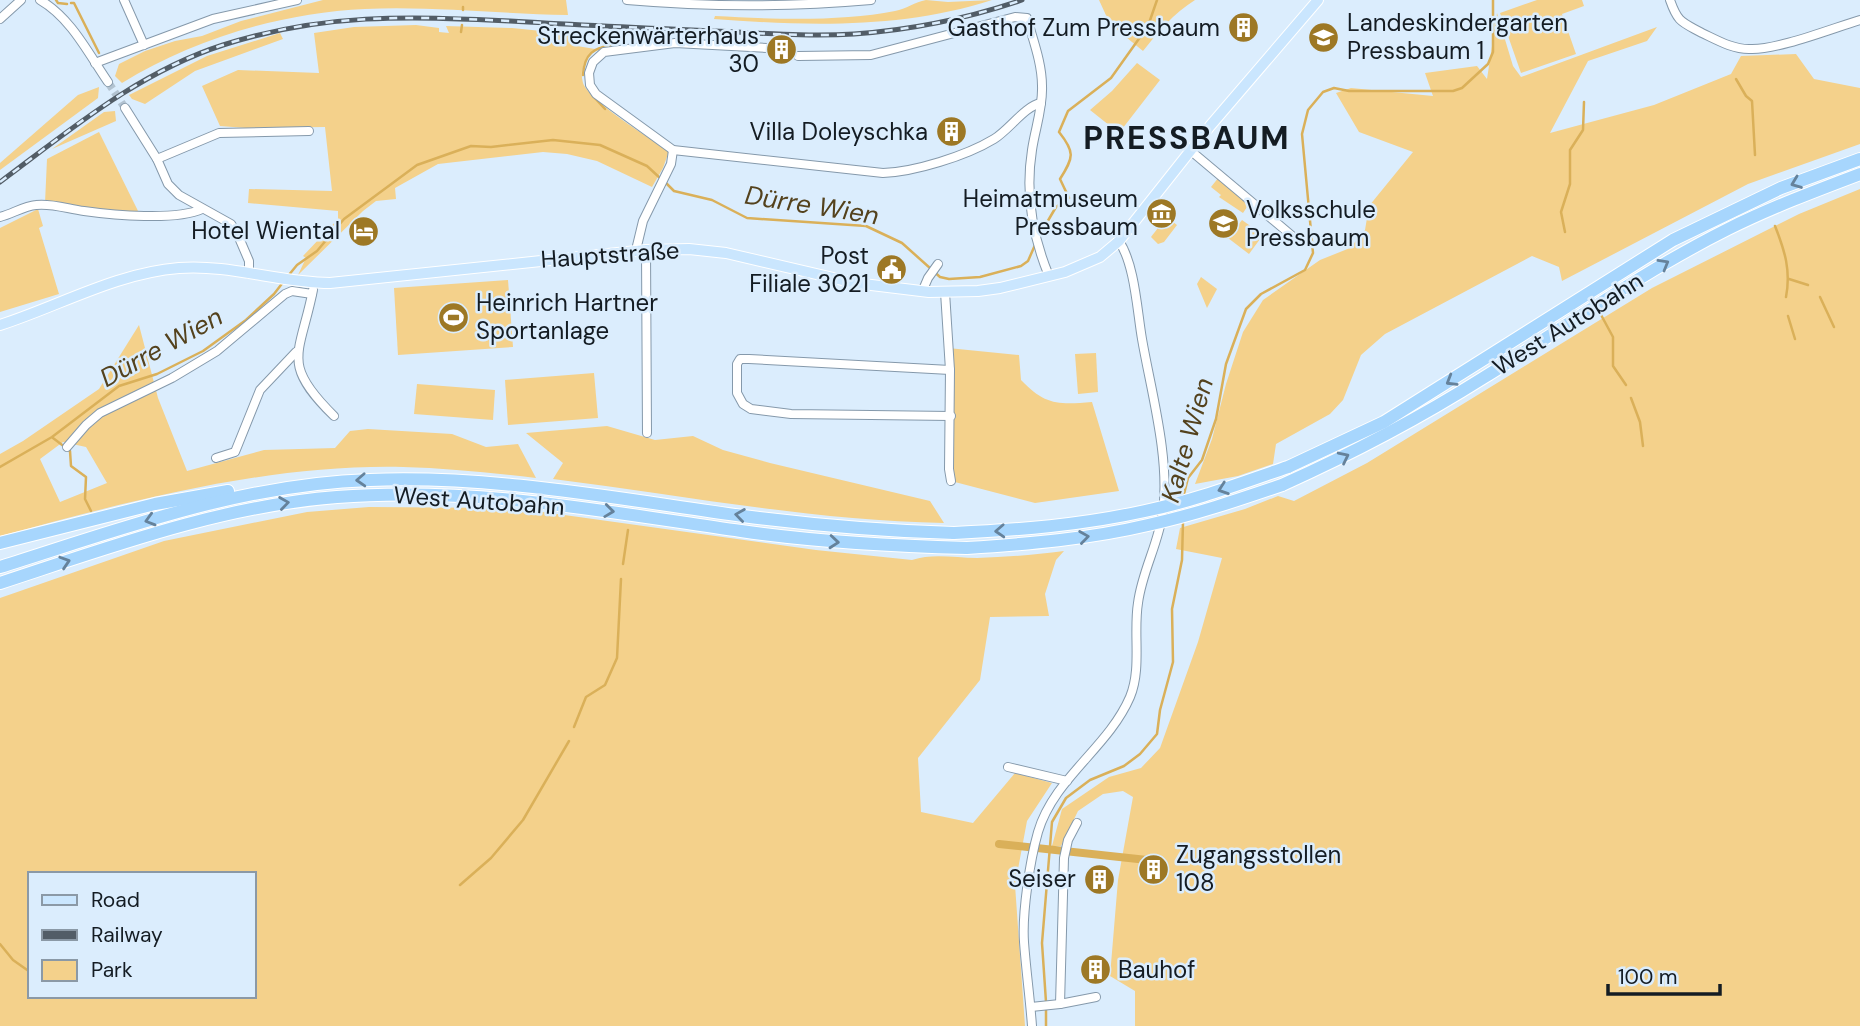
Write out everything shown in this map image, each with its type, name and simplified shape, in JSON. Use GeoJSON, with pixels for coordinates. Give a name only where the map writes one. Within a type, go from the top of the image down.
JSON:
{"type":"FeatureCollection","features":[{"type":"Feature","properties":{"kind":"highway","name":"West Autobahn"},"geometry":{"type":"LineString","coordinates":[[0,568],[134,524],[209,503],[288,488],[368,480],[474,482],[629,499],[815,525],[890,531],[954,533],[1041,529],[1147,511],[1201,497],[1287,467],[1384,422],[1673,240],[1781,188],[1860,159]]}},
{"type":"Feature","properties":{"kind":"highway","name":"West Autobahn"},"geometry":{"type":"LineString","coordinates":[[0,583],[212,517],[295,502],[369,495],[515,500],[816,540],[889,546],[967,548],[1040,543],[1148,525],[1204,511],[1282,485],[1345,457],[1406,425],[1644,275],[1716,235],[1788,202],[1860,174]]}},
{"type":"Feature","properties":{"kind":"highway"},"geometry":{"type":"LineString","coordinates":[[0,543],[155,504],[257,485],[288,488]]}},
{"type":"Feature","properties":{"kind":"main road","name":"Hauptstraße"},"geometry":{"type":"LineString","coordinates":[[249,274],[294,281],[313,289],[345,283],[641,250],[689,249],[726,253],[855,283],[922,292],[989,290],[1049,276],[1090,262],[1109,251],[1119,241],[1318,0]]}},
{"type":"Feature","properties":{"kind":"main road"},"geometry":{"type":"LineString","coordinates":[[0,325],[149,272],[180,267],[249,274]]}},
{"type":"Feature","properties":{"kind":"street"},"geometry":{"type":"LineString","coordinates":[[0,19],[21,0]]}},
{"type":"Feature","properties":{"kind":"street"},"geometry":{"type":"LineString","coordinates":[[40,0],[68,24],[108,82]]}},
{"type":"Feature","properties":{"kind":"street"},"geometry":{"type":"LineString","coordinates":[[124,0],[144,45]]}},
{"type":"Feature","properties":{"kind":"street"},"geometry":{"type":"LineString","coordinates":[[95,63],[213,19],[297,0]]}},
{"type":"Feature","properties":{"kind":"street"},"geometry":{"type":"LineString","coordinates":[[627,0],[765,5],[871,0]]}},
{"type":"Feature","properties":{"kind":"street"},"geometry":{"type":"LineString","coordinates":[[1670,0],[1676,18],[1684,24],[1733,47],[1749,50],[1770,47],[1860,20]]}},
{"type":"Feature","properties":{"kind":"street"},"geometry":{"type":"LineString","coordinates":[[798,56],[871,55],[1015,17],[1027,18],[1042,74],[1041,103],[1029,173],[1034,233],[1049,276]]}},
{"type":"Feature","properties":{"kind":"street"},"geometry":{"type":"LineString","coordinates":[[767,48],[675,40],[604,52],[593,62],[589,73],[590,85],[596,94],[673,150],[860,172],[902,172],[966,153],[988,143],[1014,124],[1032,105],[1041,103]]}},
{"type":"Feature","properties":{"kind":"street"},"geometry":{"type":"LineString","coordinates":[[125,108],[157,159],[168,184],[179,195],[231,224],[248,261],[249,274]]}},
{"type":"Feature","properties":{"kind":"street"},"geometry":{"type":"LineString","coordinates":[[157,159],[219,133],[309,131]]}},
{"type":"Feature","properties":{"kind":"street"},"geometry":{"type":"LineString","coordinates":[[647,433],[639,232],[671,164],[673,150]]}},
{"type":"Feature","properties":{"kind":"street"},"geometry":{"type":"LineString","coordinates":[[1191,151],[1297,240]]}},
{"type":"Feature","properties":{"kind":"street"},"geometry":{"type":"LineString","coordinates":[[0,217],[35,205],[164,217],[192,214],[202,209]]}},
{"type":"Feature","properties":{"kind":"street"},"geometry":{"type":"LineString","coordinates":[[1032,1026],[1035,1007],[1024,939],[1032,867],[1041,824],[1067,781],[1110,730],[1131,696],[1135,680],[1138,603],[1163,512],[1164,486],[1156,415],[1131,276],[1119,241]]}},
{"type":"Feature","properties":{"kind":"street"},"geometry":{"type":"LineString","coordinates":[[922,292],[938,264]]}},
{"type":"Feature","properties":{"kind":"street"},"geometry":{"type":"LineString","coordinates":[[67,447],[100,413],[172,378],[216,351],[292,291],[313,289],[297,350],[297,364],[303,379],[334,416]]}},
{"type":"Feature","properties":{"kind":"street"},"geometry":{"type":"LineString","coordinates":[[944,292],[950,370],[951,481]]}},
{"type":"Feature","properties":{"kind":"street"},"geometry":{"type":"LineString","coordinates":[[216,458],[235,452],[260,390],[297,350]]}},
{"type":"Feature","properties":{"kind":"street"},"geometry":{"type":"LineString","coordinates":[[950,370],[740,359],[737,364],[737,393],[743,404],[751,408],[803,414],[951,416]]}},
{"type":"Feature","properties":{"kind":"street"},"geometry":{"type":"LineString","coordinates":[[1008,767],[1067,781]]}},
{"type":"Feature","properties":{"kind":"street"},"geometry":{"type":"LineString","coordinates":[[1058,1005],[1064,858],[1068,840],[1077,823]]}},
{"type":"Feature","properties":{"kind":"street"},"geometry":{"type":"LineString","coordinates":[[1035,1007],[1096,997]]}},
{"type":"Feature","properties":{"kind":"green space"},"geometry":{"type":"Polygon","coordinates":[[[323,0],[566,0],[568,15],[365,9],[301,16],[208,41],[178,53],[122,83],[115,76],[119,64],[145,51],[202,36],[241,21],[323,0]]]}},
{"type":"Feature","properties":{"kind":"green space"},"geometry":{"type":"Polygon","coordinates":[[[926,0],[992,0],[889,21],[820,24],[714,19],[715,16],[782,19],[852,17],[895,11],[926,0]]]}},
{"type":"Feature","properties":{"kind":"green space"},"geometry":{"type":"Polygon","coordinates":[[[1099,0],[1195,0],[1173,17],[1143,51],[1110,24],[1099,0]]]}},
{"type":"Feature","properties":{"kind":"green space"},"geometry":{"type":"Polygon","coordinates":[[[1537,0],[1582,0],[1584,6],[1562,14],[1576,54],[1521,73],[1500,13],[1537,0]]]}},
{"type":"Feature","properties":{"kind":"green space"},"geometry":{"type":"Polygon","coordinates":[[[1497,13],[1513,66],[1521,77],[1657,27],[1647,41],[1588,61],[1550,133],[1654,105],[1731,74],[1741,56],[1796,54],[1814,79],[1860,88],[1860,144],[1748,184],[1562,281],[1559,267],[1532,256],[1385,334],[1361,355],[1343,400],[1330,414],[1276,444],[1273,464],[1238,476],[1195,484],[1212,439],[1243,332],[1263,300],[1320,260],[1350,248],[1365,230],[1369,206],[1413,152],[1359,132],[1336,93],[1351,88],[1433,96],[1425,73],[1477,66],[1487,79],[1497,13]]]}},
{"type":"Feature","properties":{"kind":"green space"},"geometry":{"type":"Polygon","coordinates":[[[416,25],[439,28],[439,32],[449,33],[446,26],[512,28],[571,34],[571,45],[595,49],[582,69],[583,83],[588,91],[596,100],[669,151],[652,187],[597,161],[567,154],[543,152],[438,164],[395,188],[396,199],[376,201],[363,211],[298,275],[306,258],[303,256],[338,219],[338,211],[248,203],[249,189],[332,191],[325,127],[220,126],[202,86],[238,70],[319,73],[314,33],[354,27],[416,25]]]}},
{"type":"Feature","properties":{"kind":"green space"},"geometry":{"type":"Polygon","coordinates":[[[280,33],[283,39],[195,71],[145,104],[129,95],[207,56],[280,33]]]}},
{"type":"Feature","properties":{"kind":"green space"},"geometry":{"type":"Polygon","coordinates":[[[1137,63],[1160,80],[1119,133],[1090,110],[1112,91],[1137,63]]]}},
{"type":"Feature","properties":{"kind":"green space"},"geometry":{"type":"Polygon","coordinates":[[[99,87],[98,98],[0,170],[0,163],[78,95],[99,87]]]}},
{"type":"Feature","properties":{"kind":"green space"},"geometry":{"type":"Polygon","coordinates":[[[115,111],[116,121],[52,149],[104,112],[115,111]]]}},
{"type":"Feature","properties":{"kind":"green space"},"geometry":{"type":"Polygon","coordinates":[[[99,132],[140,215],[45,203],[47,159],[99,132]]]}},
{"type":"Feature","properties":{"kind":"green space"},"geometry":{"type":"Polygon","coordinates":[[[1219,177],[1254,206],[1251,210],[1247,207],[1243,213],[1219,197],[1221,195],[1211,187],[1219,177]]]}},
{"type":"Feature","properties":{"kind":"green space"},"geometry":{"type":"Polygon","coordinates":[[[1860,189],[1860,1026],[1135,1026],[1135,991],[1110,976],[1118,880],[1133,797],[1123,791],[1103,794],[1078,811],[1061,846],[1052,846],[1062,809],[1109,777],[1141,768],[1160,748],[1198,642],[1222,558],[1176,549],[1180,528],[1245,509],[1278,496],[1294,501],[1367,463],[1652,288],[1799,214],[1860,189]]]}},
{"type":"Feature","properties":{"kind":"green space"},"geometry":{"type":"Polygon","coordinates":[[[38,209],[43,226],[39,228],[59,294],[0,312],[0,228],[38,209]]]}},
{"type":"Feature","properties":{"kind":"green space"},"geometry":{"type":"Polygon","coordinates":[[[1168,218],[1177,225],[1164,242],[1158,244],[1151,237],[1168,218]]]}},
{"type":"Feature","properties":{"kind":"green space"},"geometry":{"type":"Polygon","coordinates":[[[1242,220],[1263,235],[1249,254],[1228,238],[1242,220]]]}},
{"type":"Feature","properties":{"kind":"green space"},"geometry":{"type":"Polygon","coordinates":[[[1201,277],[1217,289],[1207,308],[1197,284],[1201,277]]]}},
{"type":"Feature","properties":{"kind":"green space","name":"Heinrich Hartner Sportanlage"},"geometry":{"type":"Polygon","coordinates":[[[508,280],[513,347],[398,355],[394,288],[508,280]]]}},
{"type":"Feature","properties":{"kind":"green space"},"geometry":{"type":"Polygon","coordinates":[[[139,325],[158,398],[187,471],[264,450],[335,448],[350,431],[368,429],[452,434],[486,447],[518,444],[536,478],[403,467],[301,472],[199,487],[0,536],[0,454],[99,389],[139,325]],[[63,442],[40,459],[60,502],[107,483],[86,447],[63,442]]]}},
{"type":"Feature","properties":{"kind":"green space"},"geometry":{"type":"Polygon","coordinates":[[[948,348],[1019,355],[1021,380],[1037,394],[1053,402],[1092,402],[1119,491],[1035,503],[951,481],[948,348]]]}},
{"type":"Feature","properties":{"kind":"green space"},"geometry":{"type":"Polygon","coordinates":[[[1096,353],[1098,392],[1078,394],[1075,354],[1096,353]]]}},
{"type":"Feature","properties":{"kind":"green space"},"geometry":{"type":"Polygon","coordinates":[[[594,373],[598,418],[508,425],[505,380],[594,373]]]}},
{"type":"Feature","properties":{"kind":"green space"},"geometry":{"type":"Polygon","coordinates":[[[417,384],[495,390],[493,420],[414,414],[417,384]]]}},
{"type":"Feature","properties":{"kind":"green space"},"geometry":{"type":"Polygon","coordinates":[[[607,426],[655,440],[693,436],[723,450],[770,463],[930,501],[944,523],[846,518],[553,479],[563,463],[526,433],[607,426]]]}},
{"type":"Feature","properties":{"kind":"green space"},"geometry":{"type":"Polygon","coordinates":[[[369,507],[514,508],[816,550],[912,560],[944,556],[988,558],[1064,551],[1056,560],[1045,594],[1049,616],[990,617],[980,680],[918,758],[921,812],[973,823],[1015,773],[1052,783],[1027,821],[1015,885],[1025,1026],[0,1026],[0,598],[164,541],[307,512],[369,507]]]}},
{"type":"Feature","properties":{"kind":"waterway"},"geometry":{"type":"LineString","coordinates":[[56,0],[58,3],[67,4]]}},
{"type":"Feature","properties":{"kind":"waterway","name":"Dürre Wien"},"geometry":{"type":"LineString","coordinates":[[1039,236],[1056,207],[1069,198],[1060,179],[1071,155],[1059,132],[1068,111],[1111,78],[1148,26],[1157,0]]}},
{"type":"Feature","properties":{"kind":"waterway","name":"Kalte Wien"},"geometry":{"type":"LineString","coordinates":[[1183,498],[1188,478],[1202,460],[1216,419],[1226,364],[1246,309],[1261,294],[1305,270],[1313,253],[1302,134],[1308,110],[1323,92],[1334,88],[1349,91],[1453,91],[1462,88],[1488,64],[1493,52],[1493,0]]}},
{"type":"Feature","properties":{"kind":"waterway"},"geometry":{"type":"LineString","coordinates":[[71,3],[74,3],[99,53]]}},
{"type":"Feature","properties":{"kind":"waterway"},"geometry":{"type":"LineString","coordinates":[[461,32],[462,25]]}},
{"type":"Feature","properties":{"kind":"waterway"},"geometry":{"type":"LineString","coordinates":[[583,75],[585,62],[591,53],[614,45]]}},
{"type":"Feature","properties":{"kind":"waterway"},"geometry":{"type":"LineString","coordinates":[[1736,79],[1752,101],[1755,155]]}},
{"type":"Feature","properties":{"kind":"waterway"},"geometry":{"type":"LineString","coordinates":[[593,96],[605,109]]}},
{"type":"Feature","properties":{"kind":"waterway"},"geometry":{"type":"LineString","coordinates":[[1565,232],[1561,212],[1570,184],[1570,150],[1583,130],[1584,102]]}},
{"type":"Feature","properties":{"kind":"waterway","name":"Dürre Wien"},"geometry":{"type":"LineString","coordinates":[[288,276],[297,265],[317,251],[344,219],[417,165],[471,146],[491,147],[553,140],[600,145],[647,166],[660,178]]}},
{"type":"Feature","properties":{"kind":"waterway","name":"Dürre Wien"},"geometry":{"type":"LineString","coordinates":[[665,182],[674,191],[712,200],[747,218],[866,226],[902,243],[940,277],[949,279],[980,277],[1021,266],[1028,261],[1035,245]]}},
{"type":"Feature","properties":{"kind":"waterway"},"geometry":{"type":"LineString","coordinates":[[1775,226],[1786,261],[1786,297]]}},
{"type":"Feature","properties":{"kind":"waterway"},"geometry":{"type":"LineString","coordinates":[[1789,279],[1808,285]]}},
{"type":"Feature","properties":{"kind":"waterway","name":"Dürre Wien"},"geometry":{"type":"LineString","coordinates":[[0,467],[52,437],[119,386],[157,374],[203,351],[246,320],[284,281]]}},
{"type":"Feature","properties":{"kind":"waterway"},"geometry":{"type":"LineString","coordinates":[[1820,297],[1834,327]]}},
{"type":"Feature","properties":{"kind":"waterway"},"geometry":{"type":"LineString","coordinates":[[1600,313],[1613,337],[1613,366],[1626,385]]}},
{"type":"Feature","properties":{"kind":"waterway"},"geometry":{"type":"LineString","coordinates":[[1788,316],[1795,339]]}},
{"type":"Feature","properties":{"kind":"waterway"},"geometry":{"type":"LineString","coordinates":[[1631,398],[1640,422],[1643,446]]}},
{"type":"Feature","properties":{"kind":"waterway"},"geometry":{"type":"LineString","coordinates":[[53,438],[70,451],[71,466],[86,477],[85,499],[91,511]]}},
{"type":"Feature","properties":{"kind":"waterway","name":"Kalte Wien"},"geometry":{"type":"LineString","coordinates":[[1046,1002],[1042,943],[1052,822],[1066,798],[1090,780],[1124,766],[1140,754],[1157,734],[1160,710],[1173,662],[1172,609],[1182,560],[1183,522]]}},
{"type":"Feature","properties":{"kind":"waterway"},"geometry":{"type":"LineString","coordinates":[[623,564],[628,530]]}},
{"type":"Feature","properties":{"kind":"waterway"},"geometry":{"type":"LineString","coordinates":[[574,727],[586,697],[605,685],[617,658],[621,579]]}},
{"type":"Feature","properties":{"kind":"waterway"},"geometry":{"type":"LineString","coordinates":[[460,885],[491,858],[523,820],[569,741]]}},
{"type":"Feature","properties":{"kind":"waterway"},"geometry":{"type":"LineString","coordinates":[[999,844],[1147,860]]}},
{"type":"Feature","properties":{"kind":"waterway"},"geometry":{"type":"LineString","coordinates":[[0,944],[13,960],[28,971]]}},
{"type":"Feature","properties":{"kind":"waterway","name":"Kalte Wien"},"geometry":{"type":"LineString","coordinates":[[1046,1008],[1046,1026]]}},
{"type":"Feature","properties":{"kind":"tunnel"},"geometry":{"type":"LineString","coordinates":[[108,82],[125,108]]}},
{"type":"Feature","properties":{"kind":"railway"},"geometry":{"type":"LineString","coordinates":[[0,182],[106,104],[163,70],[223,45],[296,27],[366,19],[436,18],[837,35],[897,30],[940,22],[1022,0]]}},
{"type":"Feature","properties":{"kind":"place","name":"Gasthof Zum Pressbaum"},"geometry":{"type":"Point","coordinates":[1243,28]}},
{"type":"Feature","properties":{"kind":"place","name":"Landeskindergarten Pressbaum 1"},"geometry":{"type":"Point","coordinates":[1324,37]}},
{"type":"Feature","properties":{"kind":"place","name":"Streckenwärterhaus 30"},"geometry":{"type":"Point","coordinates":[782,50]}},
{"type":"Feature","properties":{"kind":"place","name":"Villa Doleyschka"},"geometry":{"type":"Point","coordinates":[951,132]}},
{"type":"Feature","properties":{"kind":"place","name":"Heimatmuseum Pressbaum"},"geometry":{"type":"Point","coordinates":[1161,213]}},
{"type":"Feature","properties":{"kind":"place","name":"Volksschule Pressbaum"},"geometry":{"type":"Point","coordinates":[1223,224]}},
{"type":"Feature","properties":{"kind":"place","name":"Hotel Wiental"},"geometry":{"type":"Point","coordinates":[363,231]}},
{"type":"Feature","properties":{"kind":"place","name":"Post Filiale 3021"},"geometry":{"type":"Point","coordinates":[892,270]}},
{"type":"Feature","properties":{"kind":"place","name":"Heinrich Hartner Sportanlage"},"geometry":{"type":"Point","coordinates":[453,317]}},
{"type":"Feature","properties":{"kind":"place","name":"Zugangsstollen 108"},"geometry":{"type":"Point","coordinates":[1153,869]}},
{"type":"Feature","properties":{"kind":"place","name":"Seiser"},"geometry":{"type":"Point","coordinates":[1099,879]}},
{"type":"Feature","properties":{"kind":"place","name":"Bauhof"},"geometry":{"type":"Point","coordinates":[1095,970]}},
{"type":"Feature","properties":{"kind":"district","name":"PRESSBAUM"},"geometry":{"type":"Point","coordinates":[1187,138]}}]}
